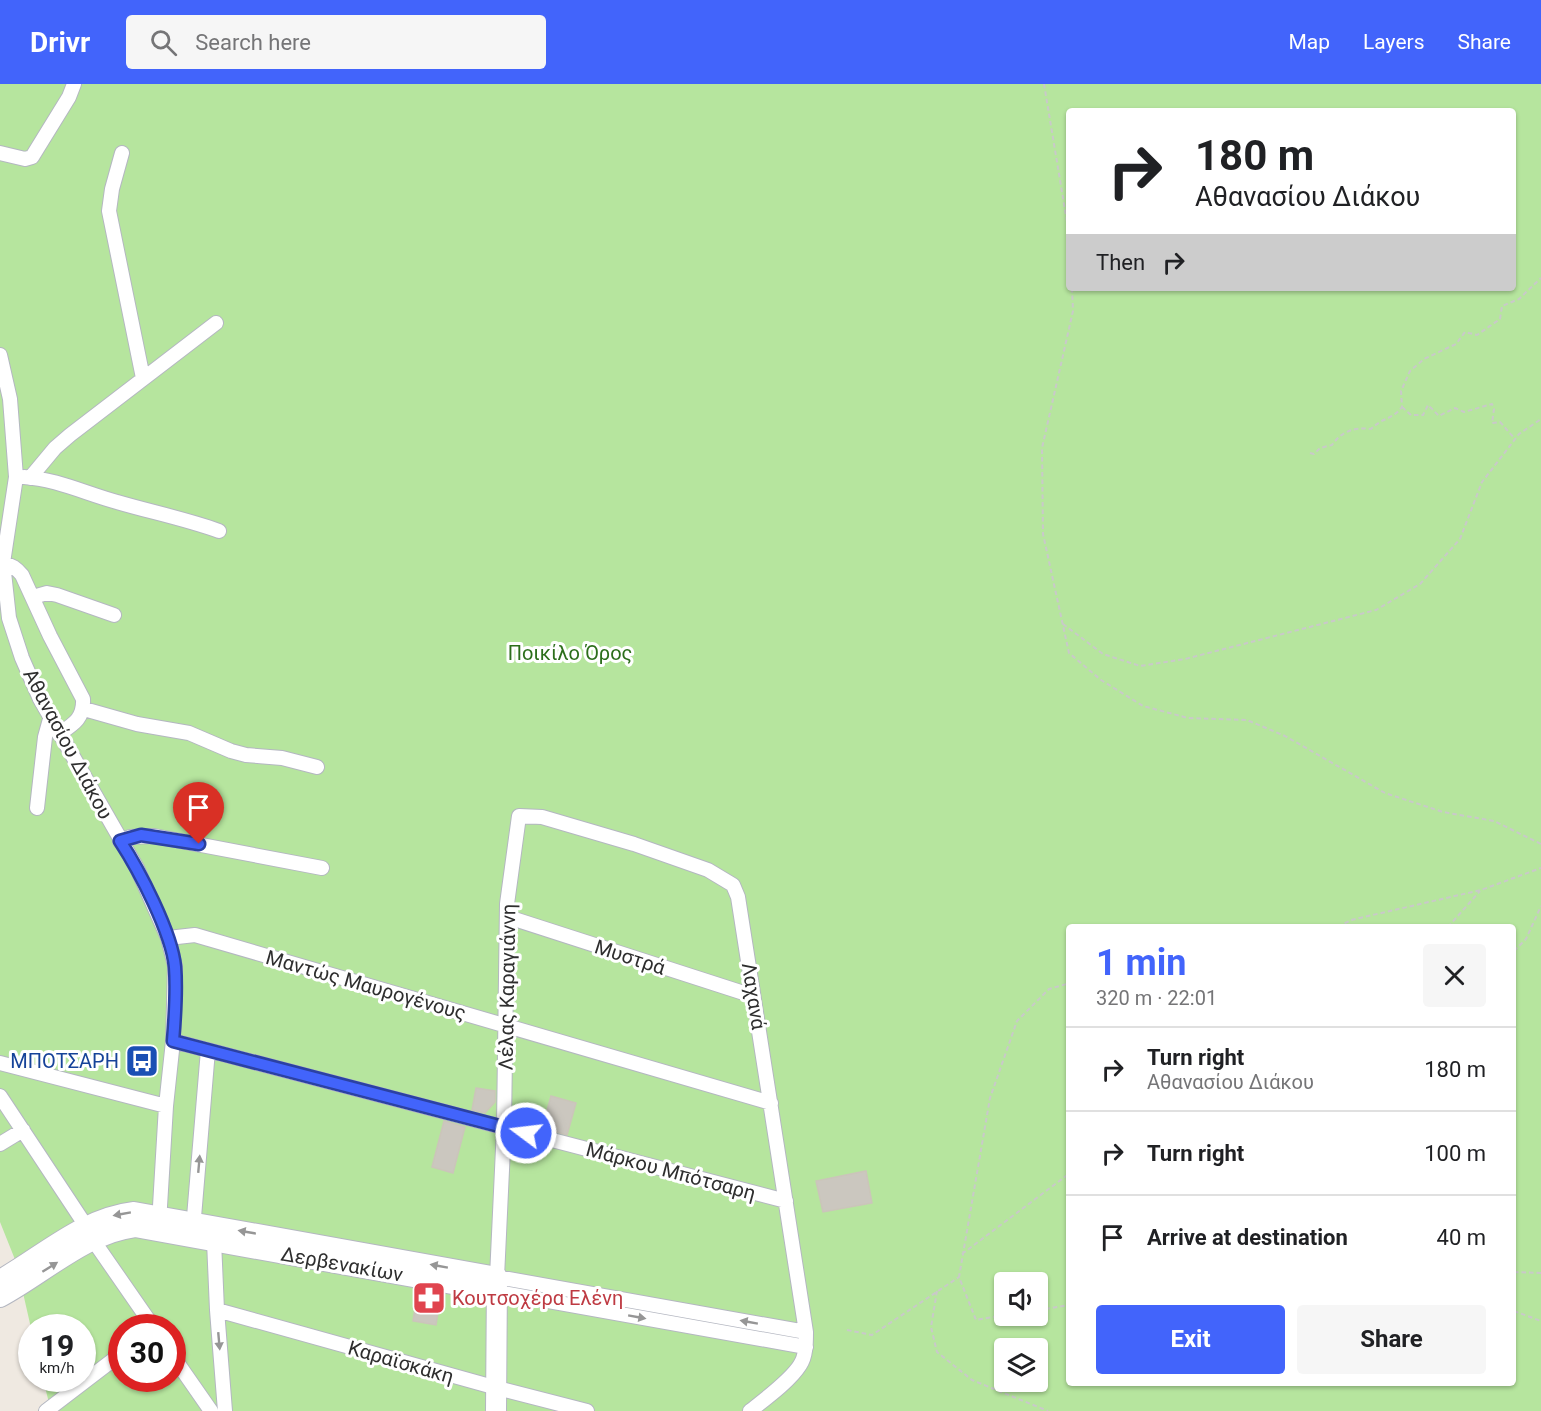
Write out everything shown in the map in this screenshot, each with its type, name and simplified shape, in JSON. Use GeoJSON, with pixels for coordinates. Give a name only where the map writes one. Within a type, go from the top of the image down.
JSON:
{"type":"FeatureCollection","features":[{"type":"Feature","properties":{"kind":"street"},"geometry":{"type":"LineString","coordinates":[[0,153],[25,159],[32,157],[69,97],[74,84]]}},
{"type":"Feature","properties":{"kind":"street"},"geometry":{"type":"LineString","coordinates":[[122,153],[112,189],[109,212],[143,378]]}},
{"type":"Feature","properties":{"kind":"street"},"geometry":{"type":"LineString","coordinates":[[23,477],[55,448],[216,323]]}},
{"type":"Feature","properties":{"kind":"street","name":"Αθανασίου Διάκου"},"geometry":{"type":"LineString","coordinates":[[0,355],[23,477],[2,565],[9,618],[22,658],[50,719],[137,868],[168,938],[175,966],[173,1041],[158,1223]]}},
{"type":"Feature","properties":{"kind":"street"},"geometry":{"type":"LineString","coordinates":[[23,477],[219,531]]}},
{"type":"Feature","properties":{"kind":"street"},"geometry":{"type":"LineString","coordinates":[[2,565],[16,568],[22,574],[83,699],[84,709],[78,719],[59,734]]}},
{"type":"Feature","properties":{"kind":"street"},"geometry":{"type":"LineString","coordinates":[[33,597],[40,594],[57,595],[114,615]]}},
{"type":"Feature","properties":{"kind":"street"},"geometry":{"type":"LineString","coordinates":[[84,709],[137,724],[189,733],[246,755],[282,759],[317,767]]}},
{"type":"Feature","properties":{"kind":"street"},"geometry":{"type":"LineString","coordinates":[[37,808],[45,737],[50,719]]}},
{"type":"Feature","properties":{"kind":"street","name":"Λέλας Καραγιάννη"},"geometry":{"type":"LineString","coordinates":[[496,1411],[497,1284],[504,1127],[508,892],[519,816]]}},
{"type":"Feature","properties":{"kind":"street","name":"Λαχανά"},"geometry":{"type":"LineString","coordinates":[[519,816],[542,817],[634,844],[708,870],[732,885],[738,897],[771,1103],[806,1332],[806,1347]]}},
{"type":"Feature","properties":{"kind":"street"},"geometry":{"type":"LineString","coordinates":[[120,841],[130,837],[154,836],[322,868]]}},
{"type":"Feature","properties":{"kind":"street","name":"Μυστρά"},"geometry":{"type":"LineString","coordinates":[[508,917],[753,996]]}},
{"type":"Feature","properties":{"kind":"street","name":"Μαντώς Μαυρογένους"},"geometry":{"type":"LineString","coordinates":[[168,938],[195,935],[771,1103]]}},
{"type":"Feature","properties":{"kind":"street","name":"Μάρκου Μπότσαρη"},"geometry":{"type":"LineString","coordinates":[[173,1041],[786,1201]]}},
{"type":"Feature","properties":{"kind":"street"},"geometry":{"type":"LineString","coordinates":[[193,1230],[208,1050]]}},
{"type":"Feature","properties":{"kind":"street"},"geometry":{"type":"LineString","coordinates":[[0,1063],[166,1106]]}},
{"type":"Feature","properties":{"kind":"street"},"geometry":{"type":"LineString","coordinates":[[0,1095],[89,1233],[145,1314]]}},
{"type":"Feature","properties":{"kind":"street"},"geometry":{"type":"LineString","coordinates":[[0,1144],[23,1130]]}},
{"type":"Feature","properties":{"kind":"street","name":"Δερβενακίων"},"geometry":{"type":"LineString","coordinates":[[0,1297],[117,1214],[134,1212],[158,1223],[497,1284],[806,1347]]}},
{"type":"Feature","properties":{"kind":"street","name":"Δερβενακίων"},"geometry":{"type":"LineString","coordinates":[[193,1230],[214,1241],[806,1332]]}},
{"type":"Feature","properties":{"kind":"street","name":"Δερβενακίων"},"geometry":{"type":"LineString","coordinates":[[0,1280],[89,1233]]}},
{"type":"Feature","properties":{"kind":"street"},"geometry":{"type":"LineString","coordinates":[[214,1241],[225,1411]]}},
{"type":"Feature","properties":{"kind":"street","name":"Καραϊσκάκη"},"geometry":{"type":"LineString","coordinates":[[217,1310],[587,1411]]}},
{"type":"Feature","properties":{"kind":"street"},"geometry":{"type":"LineString","coordinates":[[750,1411],[791,1376],[801,1364],[806,1347]]}},
{"type":"Feature","properties":{"kind":"street"},"geometry":{"type":"LineString","coordinates":[[46,1411],[108,1364]]}},
{"type":"Feature","properties":{"kind":"street"},"geometry":{"type":"LineString","coordinates":[[186,1375],[211,1411]]}},
{"type":"Feature","properties":{"kind":"path"},"geometry":{"type":"LineString","coordinates":[[1044,84],[1066,216]]}},
{"type":"Feature","properties":{"kind":"path"},"geometry":{"type":"LineString","coordinates":[[1310,453],[1314,454],[1320,448],[1332,445],[1339,435],[1358,427],[1371,429],[1380,420],[1395,416],[1402,407],[1401,391],[1410,371],[1424,359],[1456,344],[1465,332],[1477,335],[1500,319],[1502,306],[1519,299],[1541,278]]}},
{"type":"Feature","properties":{"kind":"path"},"geometry":{"type":"LineString","coordinates":[[1072,291],[1073,311],[1042,448],[1043,534],[1069,653],[1101,680],[1143,706],[1188,718],[1247,720],[1285,736],[1385,793],[1443,812],[1494,821],[1541,844]]}},
{"type":"Feature","properties":{"kind":"path"},"geometry":{"type":"LineString","coordinates":[[1402,407],[1411,415],[1423,415],[1428,405],[1439,417],[1455,408],[1464,412],[1492,404],[1494,409],[1492,423],[1500,422],[1515,439]]}},
{"type":"Feature","properties":{"kind":"path"},"geometry":{"type":"LineString","coordinates":[[1063,624],[1103,654],[1140,666],[1185,659],[1376,610],[1420,584],[1461,539],[1482,482],[1519,434],[1541,419]]}},
{"type":"Feature","properties":{"kind":"path"},"geometry":{"type":"LineString","coordinates":[[1344,924],[1351,920],[1481,890],[1541,868]]}},
{"type":"Feature","properties":{"kind":"path"},"geometry":{"type":"LineString","coordinates":[[1451,924],[1481,890]]}},
{"type":"Feature","properties":{"kind":"path"},"geometry":{"type":"LineString","coordinates":[[1516,949],[1526,939],[1541,906]]}},
{"type":"Feature","properties":{"kind":"path"},"geometry":{"type":"LineString","coordinates":[[994,1318],[976,1320],[959,1277],[990,1098],[1017,1021],[1049,989],[1066,984]]}},
{"type":"Feature","properties":{"kind":"path"},"geometry":{"type":"LineString","coordinates":[[963,1254],[1066,1176]]}},
{"type":"Feature","properties":{"kind":"path"},"geometry":{"type":"LineString","coordinates":[[1516,1272],[1541,1273]]}},
{"type":"Feature","properties":{"kind":"path"},"geometry":{"type":"LineString","coordinates":[[847,1330],[872,1335],[959,1277]]}},
{"type":"Feature","properties":{"kind":"path"},"geometry":{"type":"LineString","coordinates":[[937,1291],[931,1328],[937,1352],[972,1380],[1048,1411]]}},
{"type":"Feature","properties":{"kind":"path"},"geometry":{"type":"LineString","coordinates":[[1048,1308],[1066,1306]]}},
{"type":"Feature","properties":{"kind":"path"},"geometry":{"type":"LineString","coordinates":[[1516,1312],[1541,1321]]}},
{"type":"Feature","properties":{"kind":"green space","name":"Ποικίλο Όρος"},"geometry":{"type":"Polygon","coordinates":[[[0,84],[1541,84],[1541,1411],[51,1411],[46,1392],[96,1392],[96,1314],[28,1314],[16,1262],[0,1222],[0,84]]]}},
{"type":"Feature","properties":{"kind":"building"},"geometry":{"type":"Polygon","coordinates":[[[476,1088],[495,1091],[495,1102],[485,1113],[472,1110],[476,1088]]]}},
{"type":"Feature","properties":{"kind":"building"},"geometry":{"type":"Polygon","coordinates":[[[551,1096],[576,1103],[567,1135],[542,1128],[551,1096]]]}},
{"type":"Feature","properties":{"kind":"building"},"geometry":{"type":"Polygon","coordinates":[[[444,1121],[465,1127],[453,1173],[432,1167],[444,1121]]]}},
{"type":"Feature","properties":{"kind":"building"},"geometry":{"type":"Polygon","coordinates":[[[866,1171],[872,1203],[823,1212],[816,1181],[866,1171]]]}},
{"type":"Feature","properties":{"kind":"building"},"geometry":{"type":"Polygon","coordinates":[[[418,1290],[441,1294],[436,1325],[413,1321],[418,1290]]]}},
{"type":"Feature","properties":{"kind":"place","name":"ΜΠΟΤΣΑΡΗ"},"geometry":{"type":"Point","coordinates":[142,1061]}},
{"type":"Feature","properties":{"kind":"place","name":"Κουτσοχέρα Ελένη"},"geometry":{"type":"Point","coordinates":[429,1298]}},
{"type":"Feature","properties":{"kind":"route"},"geometry":{"type":"LineString","coordinates":[[199,844],[141,835],[120,841],[137,868],[168,938],[175,966],[173,1041],[526,1133]]}}]}
